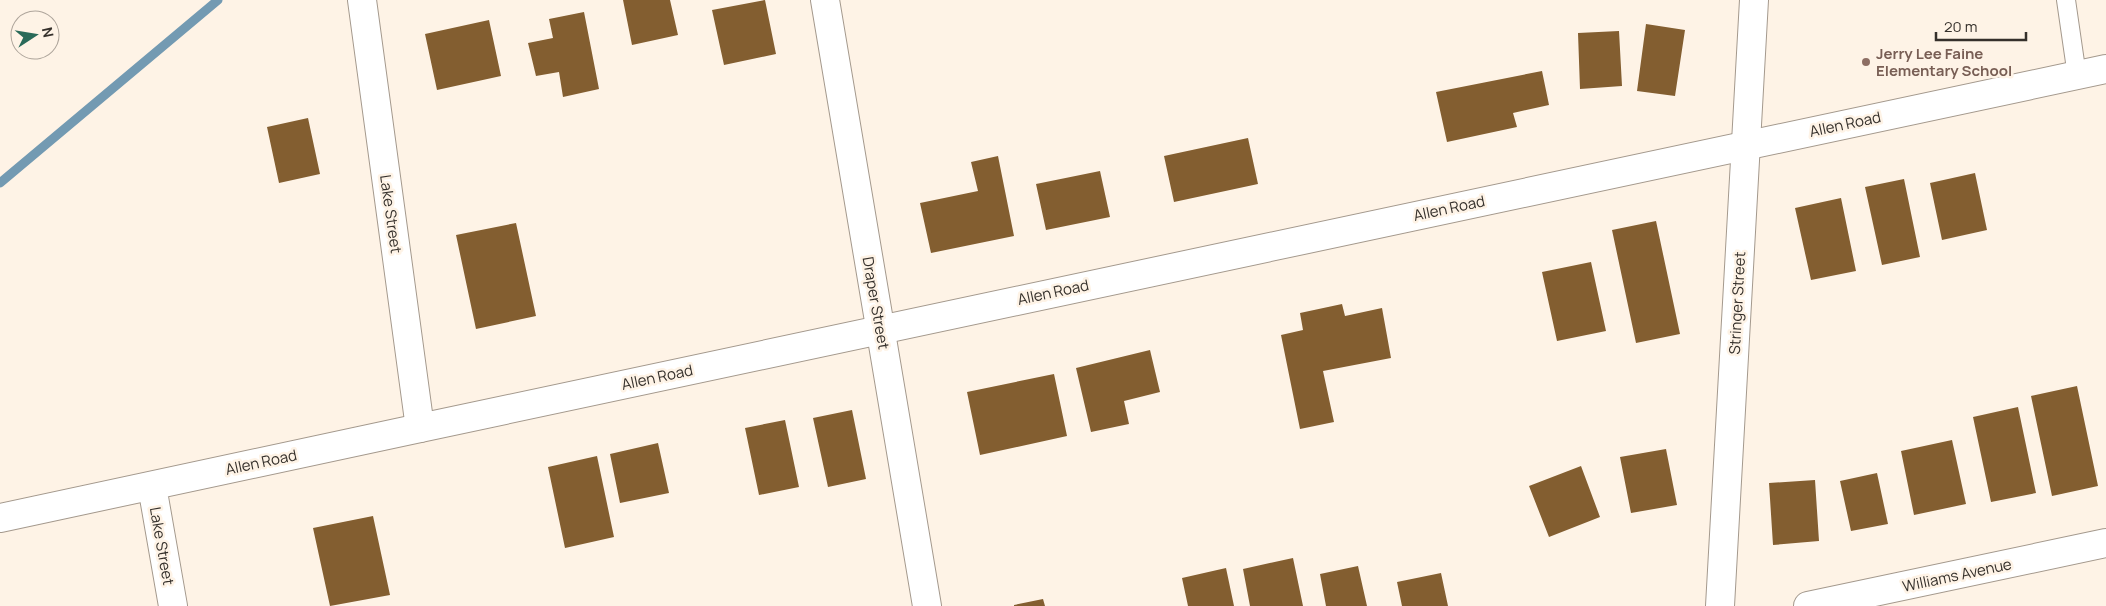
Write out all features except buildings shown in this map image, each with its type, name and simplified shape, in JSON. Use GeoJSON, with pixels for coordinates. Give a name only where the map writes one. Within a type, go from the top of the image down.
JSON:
{"type":"FeatureCollection","features":[{"type":"Feature","properties":{"kind":"street","name":"Lake Street"},"geometry":{"type":"LineString","coordinates":[[362,0],[420,428]]}},
{"type":"Feature","properties":{"kind":"street","name":"Draper Street"},"geometry":{"type":"LineString","coordinates":[[825,0],[928,606]]}},
{"type":"Feature","properties":{"kind":"street","name":"Stringer Street"},"geometry":{"type":"LineString","coordinates":[[1720,606],[1754,0]]}},
{"type":"Feature","properties":{"kind":"street","name":"Allen Road"},"geometry":{"type":"LineString","coordinates":[[0,518],[1746,144],[2106,69]]}},
{"type":"Feature","properties":{"kind":"street","name":"Lake Street"},"geometry":{"type":"LineString","coordinates":[[152,486],[172,606]]}},
{"type":"Feature","properties":{"kind":"street","name":"Williams Avenue"},"geometry":{"type":"LineString","coordinates":[[1808,606],[2106,543]]}},
{"type":"Feature","properties":{"kind":"lane"},"geometry":{"type":"LineString","coordinates":[[2066,0],[2077,76]]}},
{"type":"Feature","properties":{"kind":"waterway"},"geometry":{"type":"LineString","coordinates":[[0,183],[218,0]]}},
{"type":"Feature","properties":{"kind":"place","name":"Jerry Lee Faine Elementary School"},"geometry":{"type":"Point","coordinates":[1866,62]}}]}
